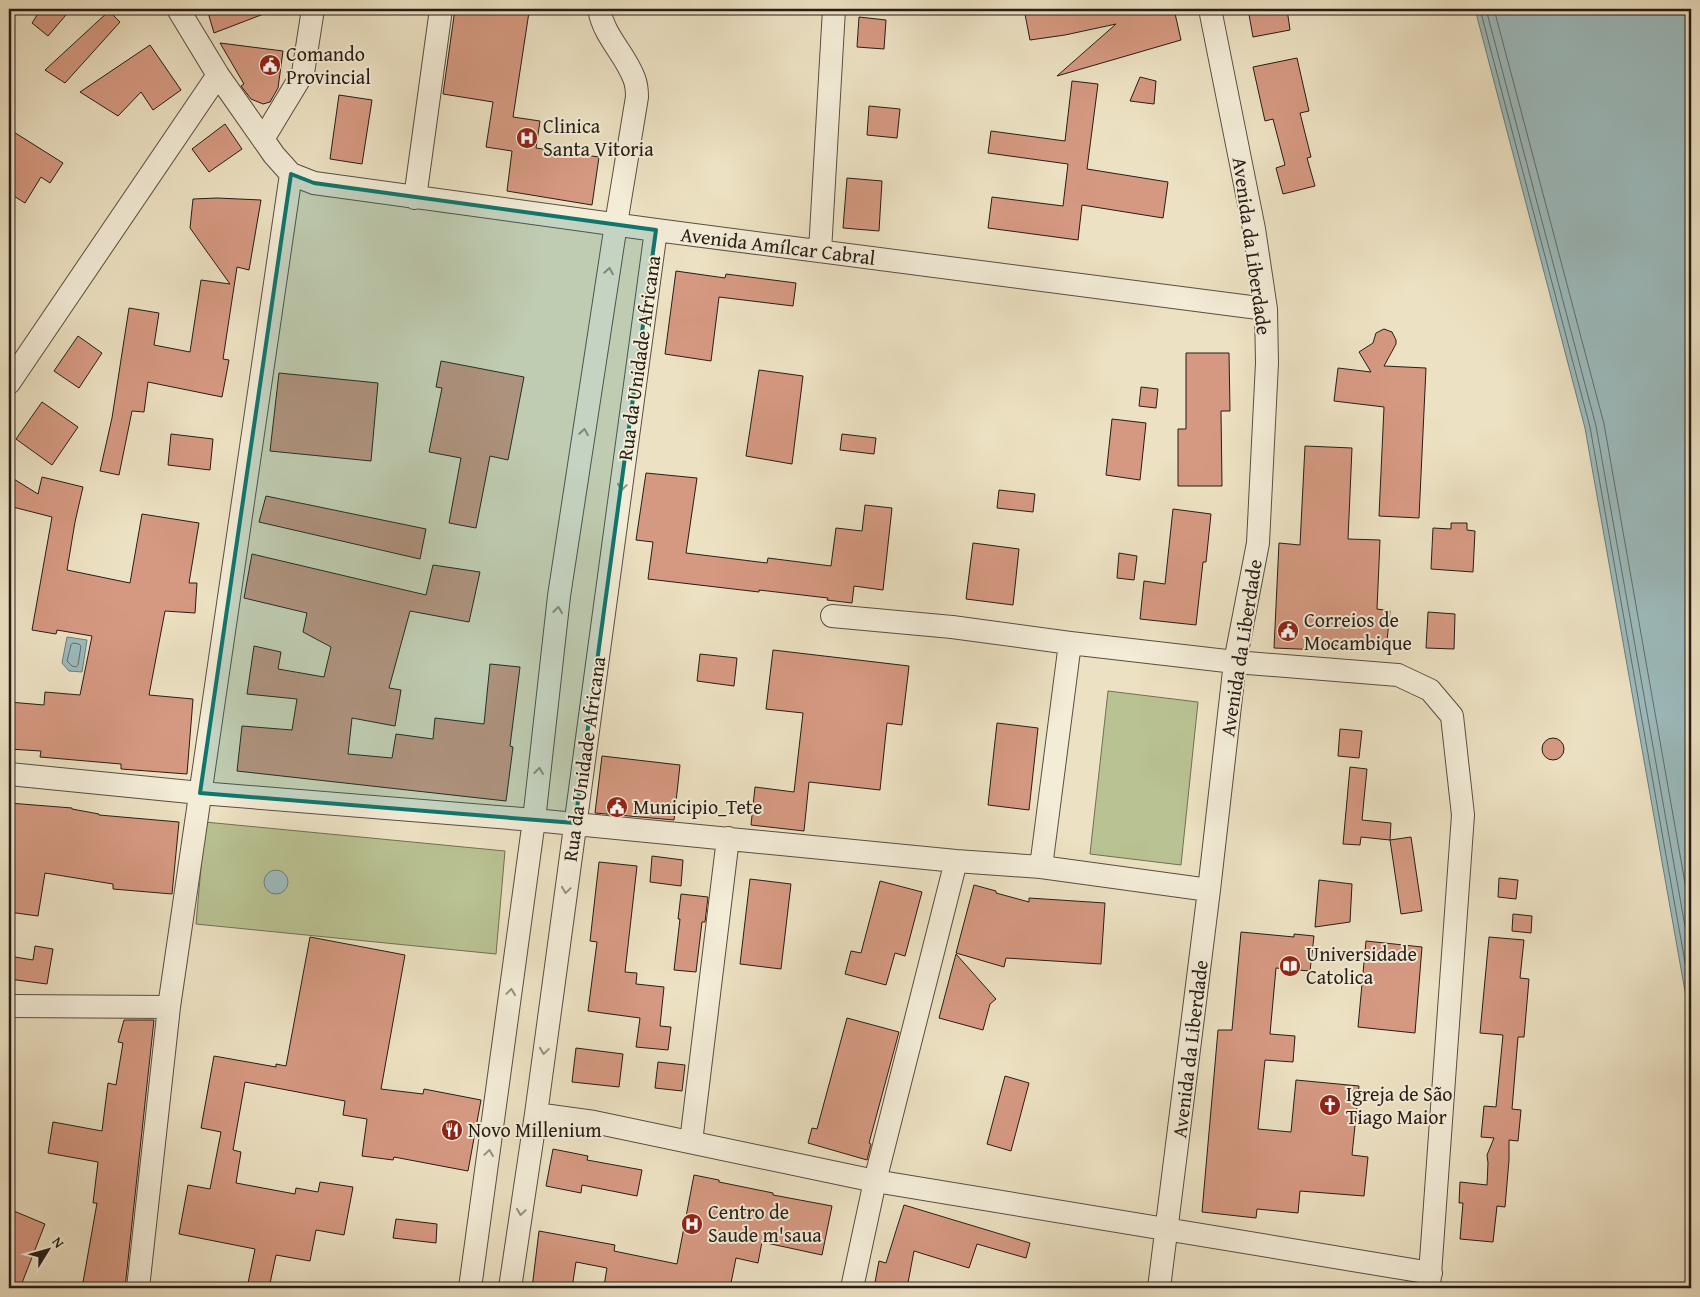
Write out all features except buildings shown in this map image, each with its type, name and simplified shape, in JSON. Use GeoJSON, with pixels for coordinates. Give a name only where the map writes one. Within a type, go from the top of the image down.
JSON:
{"type":"FeatureCollection","features":[{"type":"Feature","properties":{"kind":"street"},"geometry":{"type":"LineString","coordinates":[[138,1288],[169,1007],[291,174],[274,155],[218,74],[178,9]]}},
{"type":"Feature","properties":{"kind":"street"},"geometry":{"type":"LineString","coordinates":[[263,139],[304,72],[313,9]]}},
{"type":"Feature","properties":{"kind":"street"},"geometry":{"type":"LineString","coordinates":[[415,198],[440,9]]}},
{"type":"Feature","properties":{"kind":"street","name":"Rua da Unidade Africana"},"geometry":{"type":"LineString","coordinates":[[470,1288],[534,820],[559,596],[637,97],[635,80],[628,64],[608,35],[601,21],[598,9]]}},
{"type":"Feature","properties":{"kind":"street"},"geometry":{"type":"LineString","coordinates":[[820,251],[834,9]]}},
{"type":"Feature","properties":{"kind":"street","name":"Avenida da Liberdade"},"geometry":{"type":"LineString","coordinates":[[1159,1288],[1210,890],[1235,662],[1258,542],[1267,363],[1266,310],[1254,229],[1210,9]]}},
{"type":"Feature","properties":{"kind":"street"},"geometry":{"type":"LineString","coordinates":[[9,383],[218,74]]}},
{"type":"Feature","properties":{"kind":"street","name":"Avenida Amílcar Cabral"},"geometry":{"type":"LineString","coordinates":[[291,174],[314,183],[415,198],[1266,310]]}},
{"type":"Feature","properties":{"kind":"street","name":"Rua da Unidade Africana"},"geometry":{"type":"LineString","coordinates":[[510,1288],[536,1114],[656,230]]}},
{"type":"Feature","properties":{"kind":"street"},"geometry":{"type":"LineString","coordinates":[[536,1114],[594,1122],[875,1181],[1167,1228],[1430,1280],[1463,815],[1452,716],[1430,690],[1398,675],[1235,662],[952,627],[832,616]]}},
{"type":"Feature","properties":{"kind":"street"},"geometry":{"type":"LineString","coordinates":[[1041,867],[1070,643]]}},
{"type":"Feature","properties":{"kind":"street"},"geometry":{"type":"LineString","coordinates":[[9,774],[200,794],[575,823],[956,861],[1041,867],[1210,890]]}},
{"type":"Feature","properties":{"kind":"street"},"geometry":{"type":"LineString","coordinates":[[692,1142],[728,838]]}},
{"type":"Feature","properties":{"kind":"street"},"geometry":{"type":"LineString","coordinates":[[852,1288],[875,1181],[956,861]]}},
{"type":"Feature","properties":{"kind":"street"},"geometry":{"type":"LineString","coordinates":[[9,1006],[169,1007]]}},
{"type":"Feature","properties":{"kind":"highlighted area"},"geometry":{"type":"Polygon","coordinates":[[[291,174],[314,183],[656,230],[575,823],[200,793],[291,174]]]}},
{"type":"Feature","properties":{"kind":"green space"},"geometry":{"type":"Polygon","coordinates":[[[1108,691],[1198,702],[1181,865],[1090,854],[1108,691]]]}},
{"type":"Feature","properties":{"kind":"green space"},"geometry":{"type":"Polygon","coordinates":[[[205,822],[505,851],[496,954],[196,924],[205,822]]]}},
{"type":"Feature","properties":{"kind":"water"},"geometry":{"type":"Polygon","coordinates":[[[1475,9],[1691,9],[1691,1025],[1585,428],[1475,9]]]}},
{"type":"Feature","properties":{"kind":"water"},"geometry":{"type":"Polygon","coordinates":[[[67,637],[87,640],[82,672],[69,671],[62,663],[67,637]]]}},
{"type":"Feature","properties":{"kind":"water"},"geometry":{"type":"Polygon","coordinates":[[[271,870],[281,870],[288,877],[288,887],[281,894],[271,894],[264,887],[264,877],[271,870]]]}},
{"type":"Feature","properties":{"kind":"place","name":"Comando Provincial"},"geometry":{"type":"Point","coordinates":[270,65]}},
{"type":"Feature","properties":{"kind":"place","name":"Clinica Santa Vitoria"},"geometry":{"type":"Point","coordinates":[527,138]}},
{"type":"Feature","properties":{"kind":"place","name":"Correios de Mocambique"},"geometry":{"type":"Point","coordinates":[1288,631]}},
{"type":"Feature","properties":{"kind":"place","name":"Municipio_Tete"},"geometry":{"type":"Point","coordinates":[617,807]}},
{"type":"Feature","properties":{"kind":"place","name":"Universidade Catolica"},"geometry":{"type":"Point","coordinates":[1290,966]}},
{"type":"Feature","properties":{"kind":"place","name":"Igreja de São Tiago Maior"},"geometry":{"type":"Point","coordinates":[1330,1105]}},
{"type":"Feature","properties":{"kind":"place","name":"Novo Millenium"},"geometry":{"type":"Point","coordinates":[452,1130]}},
{"type":"Feature","properties":{"kind":"place","name":"Centro de Saude m'saua"},"geometry":{"type":"Point","coordinates":[692,1224]}}]}
